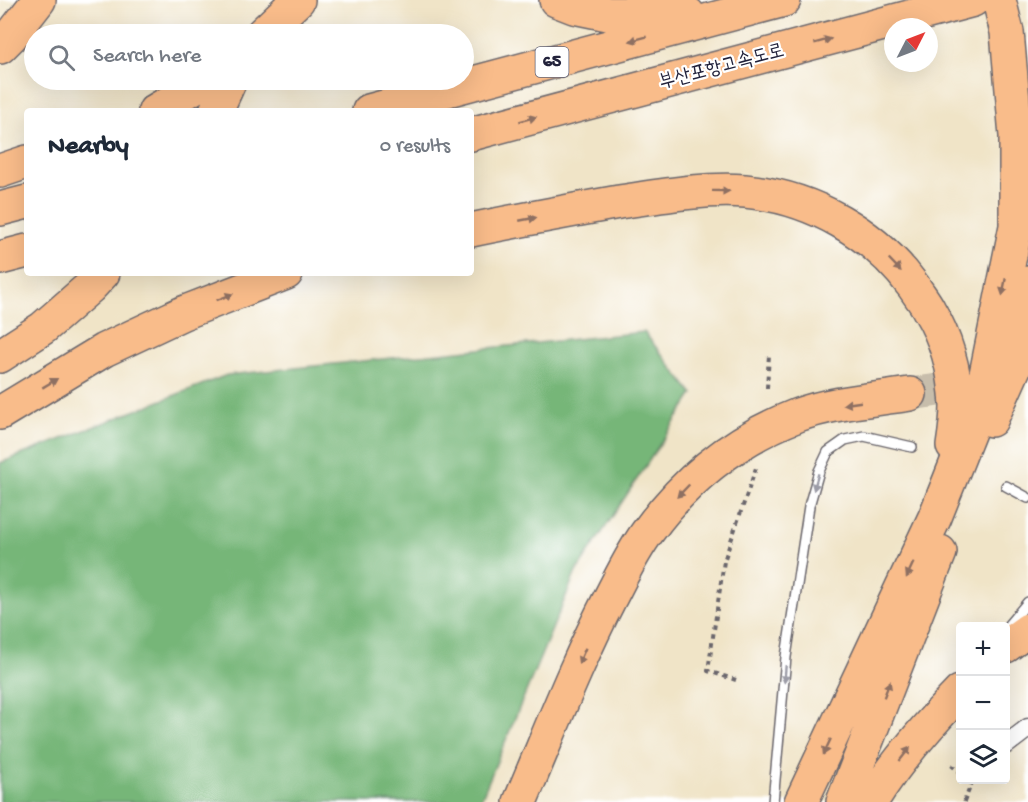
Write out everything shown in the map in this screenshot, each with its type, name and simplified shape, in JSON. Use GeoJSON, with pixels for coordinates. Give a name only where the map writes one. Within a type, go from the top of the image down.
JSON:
{"type":"FeatureCollection","features":[{"type":"Feature","properties":{"kind":"highway"},"geometry":{"type":"LineString","coordinates":[[0,47],[39,0]]}},
{"type":"Feature","properties":{"kind":"highway"},"geometry":{"type":"LineString","coordinates":[[254,24],[262,0]]}},
{"type":"Feature","properties":{"kind":"highway"},"geometry":{"type":"LineString","coordinates":[[273,24],[298,0]]}},
{"type":"Feature","properties":{"kind":"highway"},"geometry":{"type":"LineString","coordinates":[[556,0],[574,7],[608,14],[735,14]]}},
{"type":"Feature","properties":{"kind":"highway","name":"65"},"geometry":{"type":"LineString","coordinates":[[474,83],[784,0]]}},
{"type":"Feature","properties":{"kind":"highway","name":"부산포항고속도로"},"geometry":{"type":"LineString","coordinates":[[474,133],[973,0]]}},
{"type":"Feature","properties":{"kind":"highway"},"geometry":{"type":"LineString","coordinates":[[801,802],[935,517],[980,404],[1016,226],[1016,136],[1007,32],[999,0]]}},
{"type":"Feature","properties":{"kind":"highway"},"geometry":{"type":"LineString","coordinates":[[1014,0],[1028,87]]}},
{"type":"Feature","properties":{"kind":"highway"},"geometry":{"type":"LineString","coordinates":[[160,108],[190,90]]}},
{"type":"Feature","properties":{"kind":"highway"},"geometry":{"type":"LineString","coordinates":[[217,108],[225,90]]}},
{"type":"Feature","properties":{"kind":"highway","name":"65"},"geometry":{"type":"LineString","coordinates":[[380,108],[448,90]]}},
{"type":"Feature","properties":{"kind":"highway"},"geometry":{"type":"LineString","coordinates":[[0,171],[24,163]]}},
{"type":"Feature","properties":{"kind":"highway"},"geometry":{"type":"LineString","coordinates":[[474,229],[668,194],[706,191],[746,191],[779,197],[812,207],[845,223],[877,246],[904,274],[929,309],[945,344],[954,374],[957,407],[953,445],[935,517]]}},
{"type":"Feature","properties":{"kind":"highway"},"geometry":{"type":"LineString","coordinates":[[0,210],[24,203]]}},
{"type":"Feature","properties":{"kind":"highway"},"geometry":{"type":"LineString","coordinates":[[0,258],[24,252]]}},
{"type":"Feature","properties":{"kind":"highway"},"geometry":{"type":"LineString","coordinates":[[0,356],[44,328],[101,276]]}},
{"type":"Feature","properties":{"kind":"highway"},"geometry":{"type":"LineString","coordinates":[[0,413],[104,350],[183,313],[278,276]]}},
{"type":"Feature","properties":{"kind":"highway"},"geometry":{"type":"LineString","coordinates":[[998,403],[1027,299],[1028,283]]}},
{"type":"Feature","properties":{"kind":"highway"},"geometry":{"type":"LineString","coordinates":[[843,802],[998,403],[1028,337]]}},
{"type":"Feature","properties":{"kind":"highway"},"geometry":{"type":"LineString","coordinates":[[520,802],[603,611],[628,564],[648,532],[669,505],[718,458],[769,427],[800,414],[837,405],[910,394]]}},
{"type":"Feature","properties":{"kind":"highway"},"geometry":{"type":"LineString","coordinates":[[1010,643],[1028,630]]}},
{"type":"Feature","properties":{"kind":"highway"},"geometry":{"type":"LineString","coordinates":[[871,802],[885,779],[954,695]]}},
{"type":"Feature","properties":{"kind":"street"},"geometry":{"type":"LineString","coordinates":[[1010,742],[1028,728]]}},
{"type":"Feature","properties":{"kind":"lane"},"geometry":{"type":"LineString","coordinates":[[773,802],[786,657],[809,506],[819,471],[828,452],[845,440],[864,436],[912,447]]}},
{"type":"Feature","properties":{"kind":"lane"},"geometry":{"type":"LineString","coordinates":[[1006,486],[1028,498]]}},
{"type":"Feature","properties":{"kind":"lane"},"geometry":{"type":"LineString","coordinates":[[1010,622],[1028,602]]}},
{"type":"Feature","properties":{"kind":"path"},"geometry":{"type":"LineString","coordinates":[[767,388],[769,354]]}},
{"type":"Feature","properties":{"kind":"path"},"geometry":{"type":"LineString","coordinates":[[736,680],[708,671],[724,561],[758,459]]}},
{"type":"Feature","properties":{"kind":"path"},"geometry":{"type":"LineString","coordinates":[[951,765],[956,769]]}},
{"type":"Feature","properties":{"kind":"path"},"geometry":{"type":"LineString","coordinates":[[964,802],[971,784]]}},
{"type":"Feature","properties":{"kind":"green space"},"geometry":{"type":"Polygon","coordinates":[[[644,332],[693,394],[576,572],[480,802],[0,802],[0,463],[227,375],[644,332]]]}},
{"type":"Feature","properties":{"kind":"tunnel"},"geometry":{"type":"LineString","coordinates":[[910,394],[982,384]]}}]}
